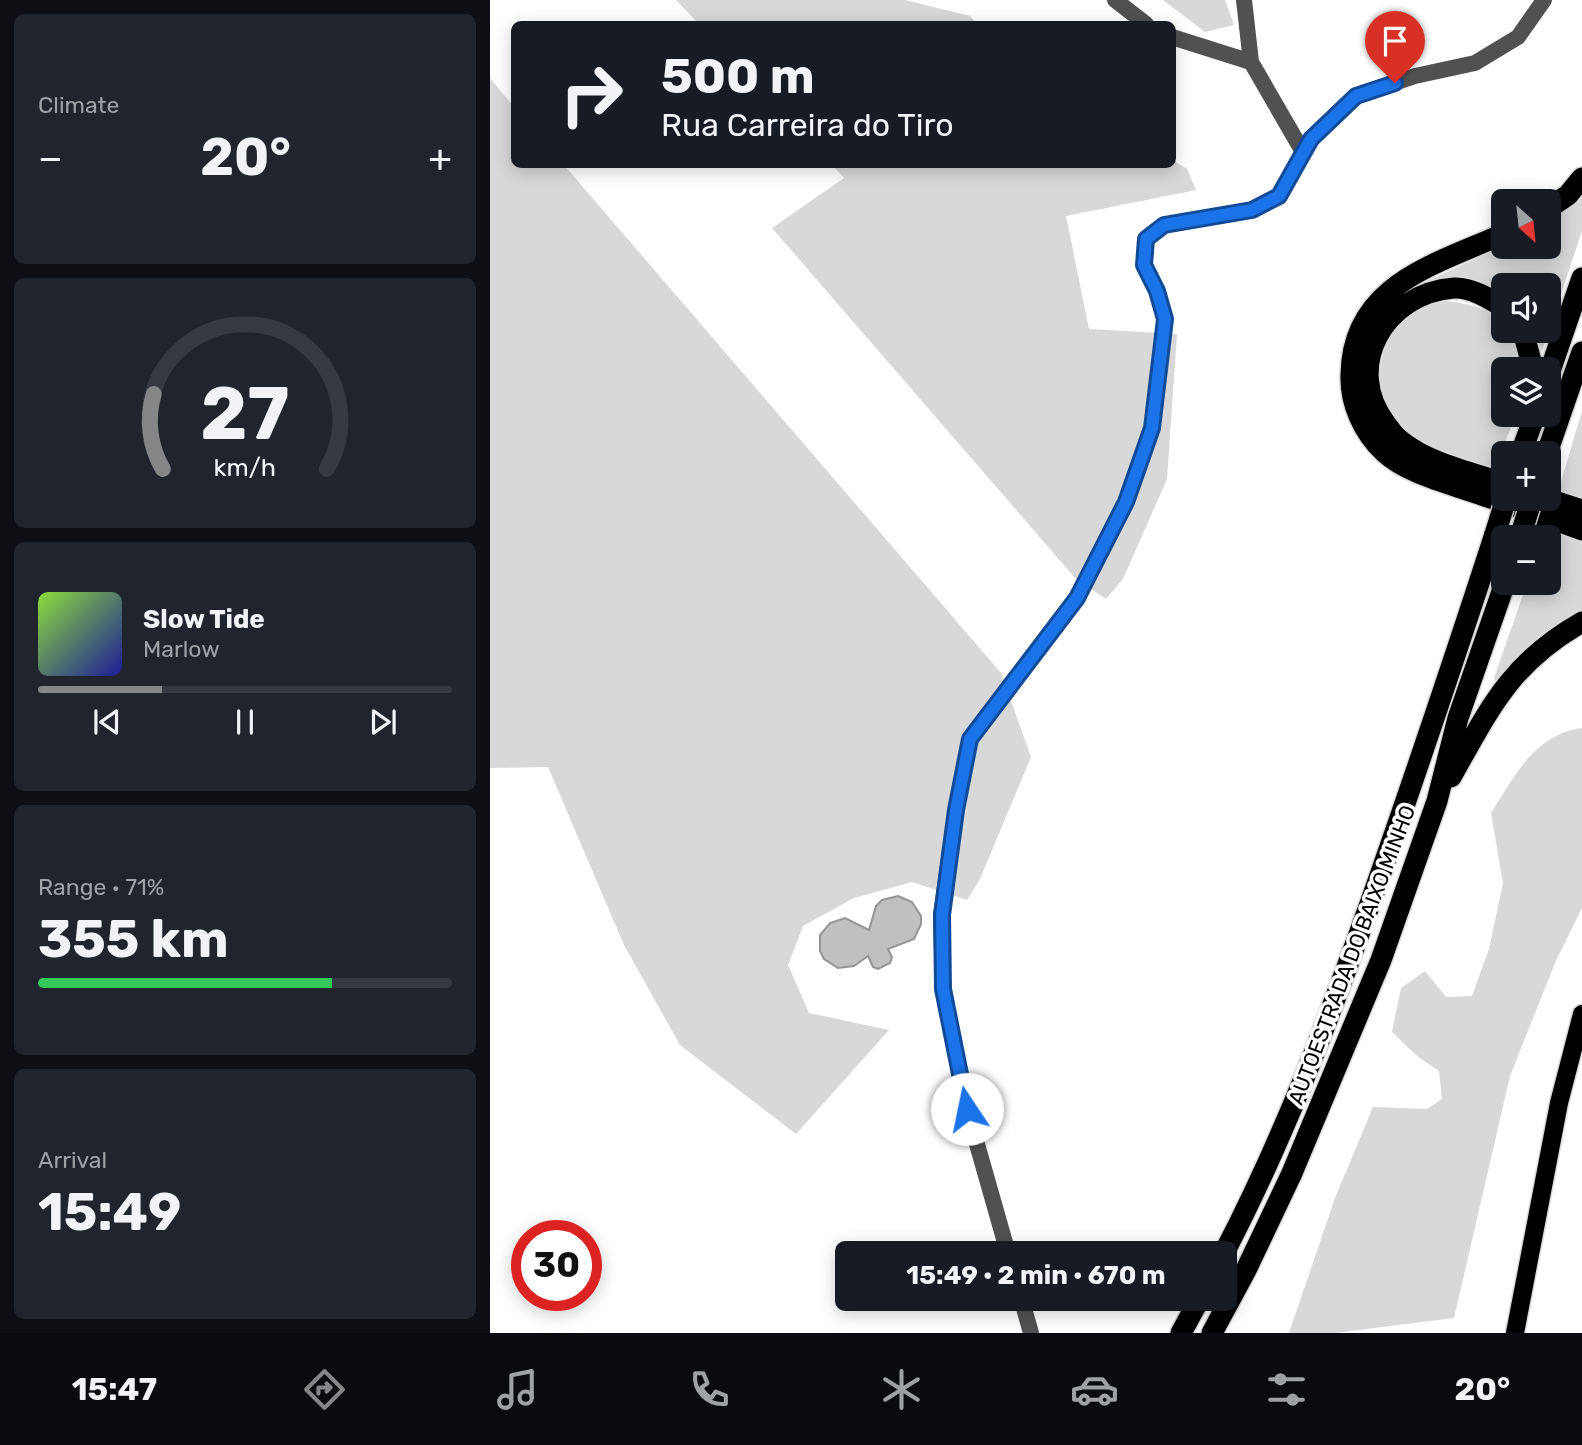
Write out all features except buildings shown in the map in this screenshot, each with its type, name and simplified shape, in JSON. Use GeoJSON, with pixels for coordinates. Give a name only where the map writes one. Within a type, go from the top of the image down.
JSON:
{"type":"FeatureCollection","features":[{"type":"Feature","properties":{"kind":"highway"},"geometry":{"type":"LineString","coordinates":[[1561,200],[1582,178]]}},
{"type":"Feature","properties":{"kind":"highway"},"geometry":{"type":"LineString","coordinates":[[1491,239],[1415,274],[1384,295],[1359,326],[1351,356],[1350,386],[1361,422],[1384,453],[1425,476],[1582,530]]}},
{"type":"Feature","properties":{"kind":"highway"},"geometry":{"type":"LineString","coordinates":[[1555,357],[1582,278]]}},
{"type":"Feature","properties":{"kind":"highway"},"geometry":{"type":"LineString","coordinates":[[1491,300],[1456,288],[1425,295],[1394,312],[1378,333],[1369,358],[1368,382],[1377,412],[1399,440],[1433,459],[1491,480]]}},
{"type":"Feature","properties":{"kind":"highway"},"geometry":{"type":"LineString","coordinates":[[1551,441],[1582,352]]}},
{"type":"Feature","properties":{"kind":"highway"},"geometry":{"type":"LineString","coordinates":[[1561,503],[1582,510]]}},
{"type":"Feature","properties":{"kind":"highway","name":"AUTOESTRADA DO BAIXO MINHO"},"geometry":{"type":"LineString","coordinates":[[1230,1241],[1288,1118],[1334,1004],[1432,729],[1502,511]]}},
{"type":"Feature","properties":{"kind":"highway","name":"AUTOESTRADA DO BAIXO MINHO"},"geometry":{"type":"LineString","coordinates":[[1212,1333],[1247,1270],[1292,1173],[1381,960],[1437,801],[1458,718],[1501,595]]}},
{"type":"Feature","properties":{"kind":"highway"},"geometry":{"type":"LineString","coordinates":[[1437,801],[1506,683],[1542,647],[1582,622]]}},
{"type":"Feature","properties":{"kind":"highway"},"geometry":{"type":"LineString","coordinates":[[1181,1333],[1193,1311]]}},
{"type":"Feature","properties":{"kind":"main road"},"geometry":{"type":"LineString","coordinates":[[1514,1333],[1559,1103],[1582,1014]]}},
{"type":"Feature","properties":{"kind":"street"},"geometry":{"type":"LineString","coordinates":[[1115,0],[1142,21]]}},
{"type":"Feature","properties":{"kind":"street"},"geometry":{"type":"LineString","coordinates":[[1244,0],[1251,62],[1304,152]]}},
{"type":"Feature","properties":{"kind":"street"},"geometry":{"type":"LineString","coordinates":[[1005,1241],[967,1109],[943,989],[942,915],[956,810],[970,739],[1077,598],[1126,502],[1152,428],[1165,319],[1157,291],[1144,265],[1146,239],[1164,225],[1252,210],[1279,196],[1311,139],[1356,96],[1415,76],[1475,63],[1518,37],[1544,0]]}},
{"type":"Feature","properties":{"kind":"street"},"geometry":{"type":"LineString","coordinates":[[1176,38],[1251,62]]}},
{"type":"Feature","properties":{"kind":"street"},"geometry":{"type":"LineString","coordinates":[[1025,1311],[1031,1333]]}},
{"type":"Feature","properties":{"kind":"shaded area"},"geometry":{"type":"Polygon","coordinates":[[[676,0],[905,0],[970,16],[974,21],[696,21],[676,0]]]}},
{"type":"Feature","properties":{"kind":"shaded area"},"geometry":{"type":"Polygon","coordinates":[[[1163,0],[1225,0],[1234,25],[1205,32],[1163,0]]]}},
{"type":"Feature","properties":{"kind":"shaded area"},"geometry":{"type":"Polygon","coordinates":[[[490,78],[511,103],[511,168],[567,168],[1001,673],[1031,757],[980,879],[967,900],[912,882],[854,898],[803,926],[788,965],[809,1013],[889,1030],[796,1134],[680,1045],[624,945],[548,767],[490,768],[490,78]]]}},
{"type":"Feature","properties":{"kind":"shaded area"},"geometry":{"type":"Polygon","coordinates":[[[1176,162],[1187,169],[1196,190],[1066,216],[1089,329],[1177,334],[1167,479],[1123,579],[1106,599],[1076,579],[772,228],[844,178],[835,168],[1176,168],[1176,162]]]}},
{"type":"Feature","properties":{"kind":"shaded area"},"geometry":{"type":"Polygon","coordinates":[[[1582,194],[1582,231],[1561,294],[1561,273],[1491,273],[1491,294],[1434,282],[1414,287],[1491,252],[1491,259],[1561,259],[1561,212],[1582,194]]]}},
{"type":"Feature","properties":{"kind":"shaded area"},"geometry":{"type":"Polygon","coordinates":[[[1445,301],[1483,309],[1491,314],[1491,343],[1516,343],[1520,352],[1521,357],[1491,357],[1491,427],[1511,427],[1506,441],[1491,441],[1491,469],[1434,447],[1412,435],[1390,413],[1383,397],[1381,363],[1393,331],[1405,318],[1419,308],[1445,301]]]}},
{"type":"Feature","properties":{"kind":"shaded area"},"geometry":{"type":"Polygon","coordinates":[[[1582,411],[1582,501],[1561,493],[1561,482],[1582,411]]]}},
{"type":"Feature","properties":{"kind":"shaded area"},"geometry":{"type":"Polygon","coordinates":[[[1561,532],[1582,539],[1582,611],[1534,642],[1495,682],[1494,678],[1523,595],[1561,595],[1561,532]]]}},
{"type":"Feature","properties":{"kind":"shaded area"},"geometry":{"type":"Polygon","coordinates":[[[1582,728],[1582,908],[1555,963],[1510,1076],[1454,1318],[1335,1333],[1289,1333],[1335,1198],[1373,1107],[1427,1109],[1442,1099],[1439,1071],[1417,1056],[1392,1032],[1401,988],[1425,971],[1446,997],[1472,996],[1489,949],[1503,883],[1491,813],[1518,772],[1539,748],[1566,732],[1582,728]]]}},
{"type":"Feature","properties":{"kind":"route"},"geometry":{"type":"LineString","coordinates":[[967,1109],[943,989],[942,915],[956,810],[970,739],[1077,598],[1126,502],[1152,428],[1165,319],[1157,291],[1144,265],[1146,239],[1164,225],[1252,210],[1279,196],[1311,139],[1356,96],[1395,83]]}}]}
